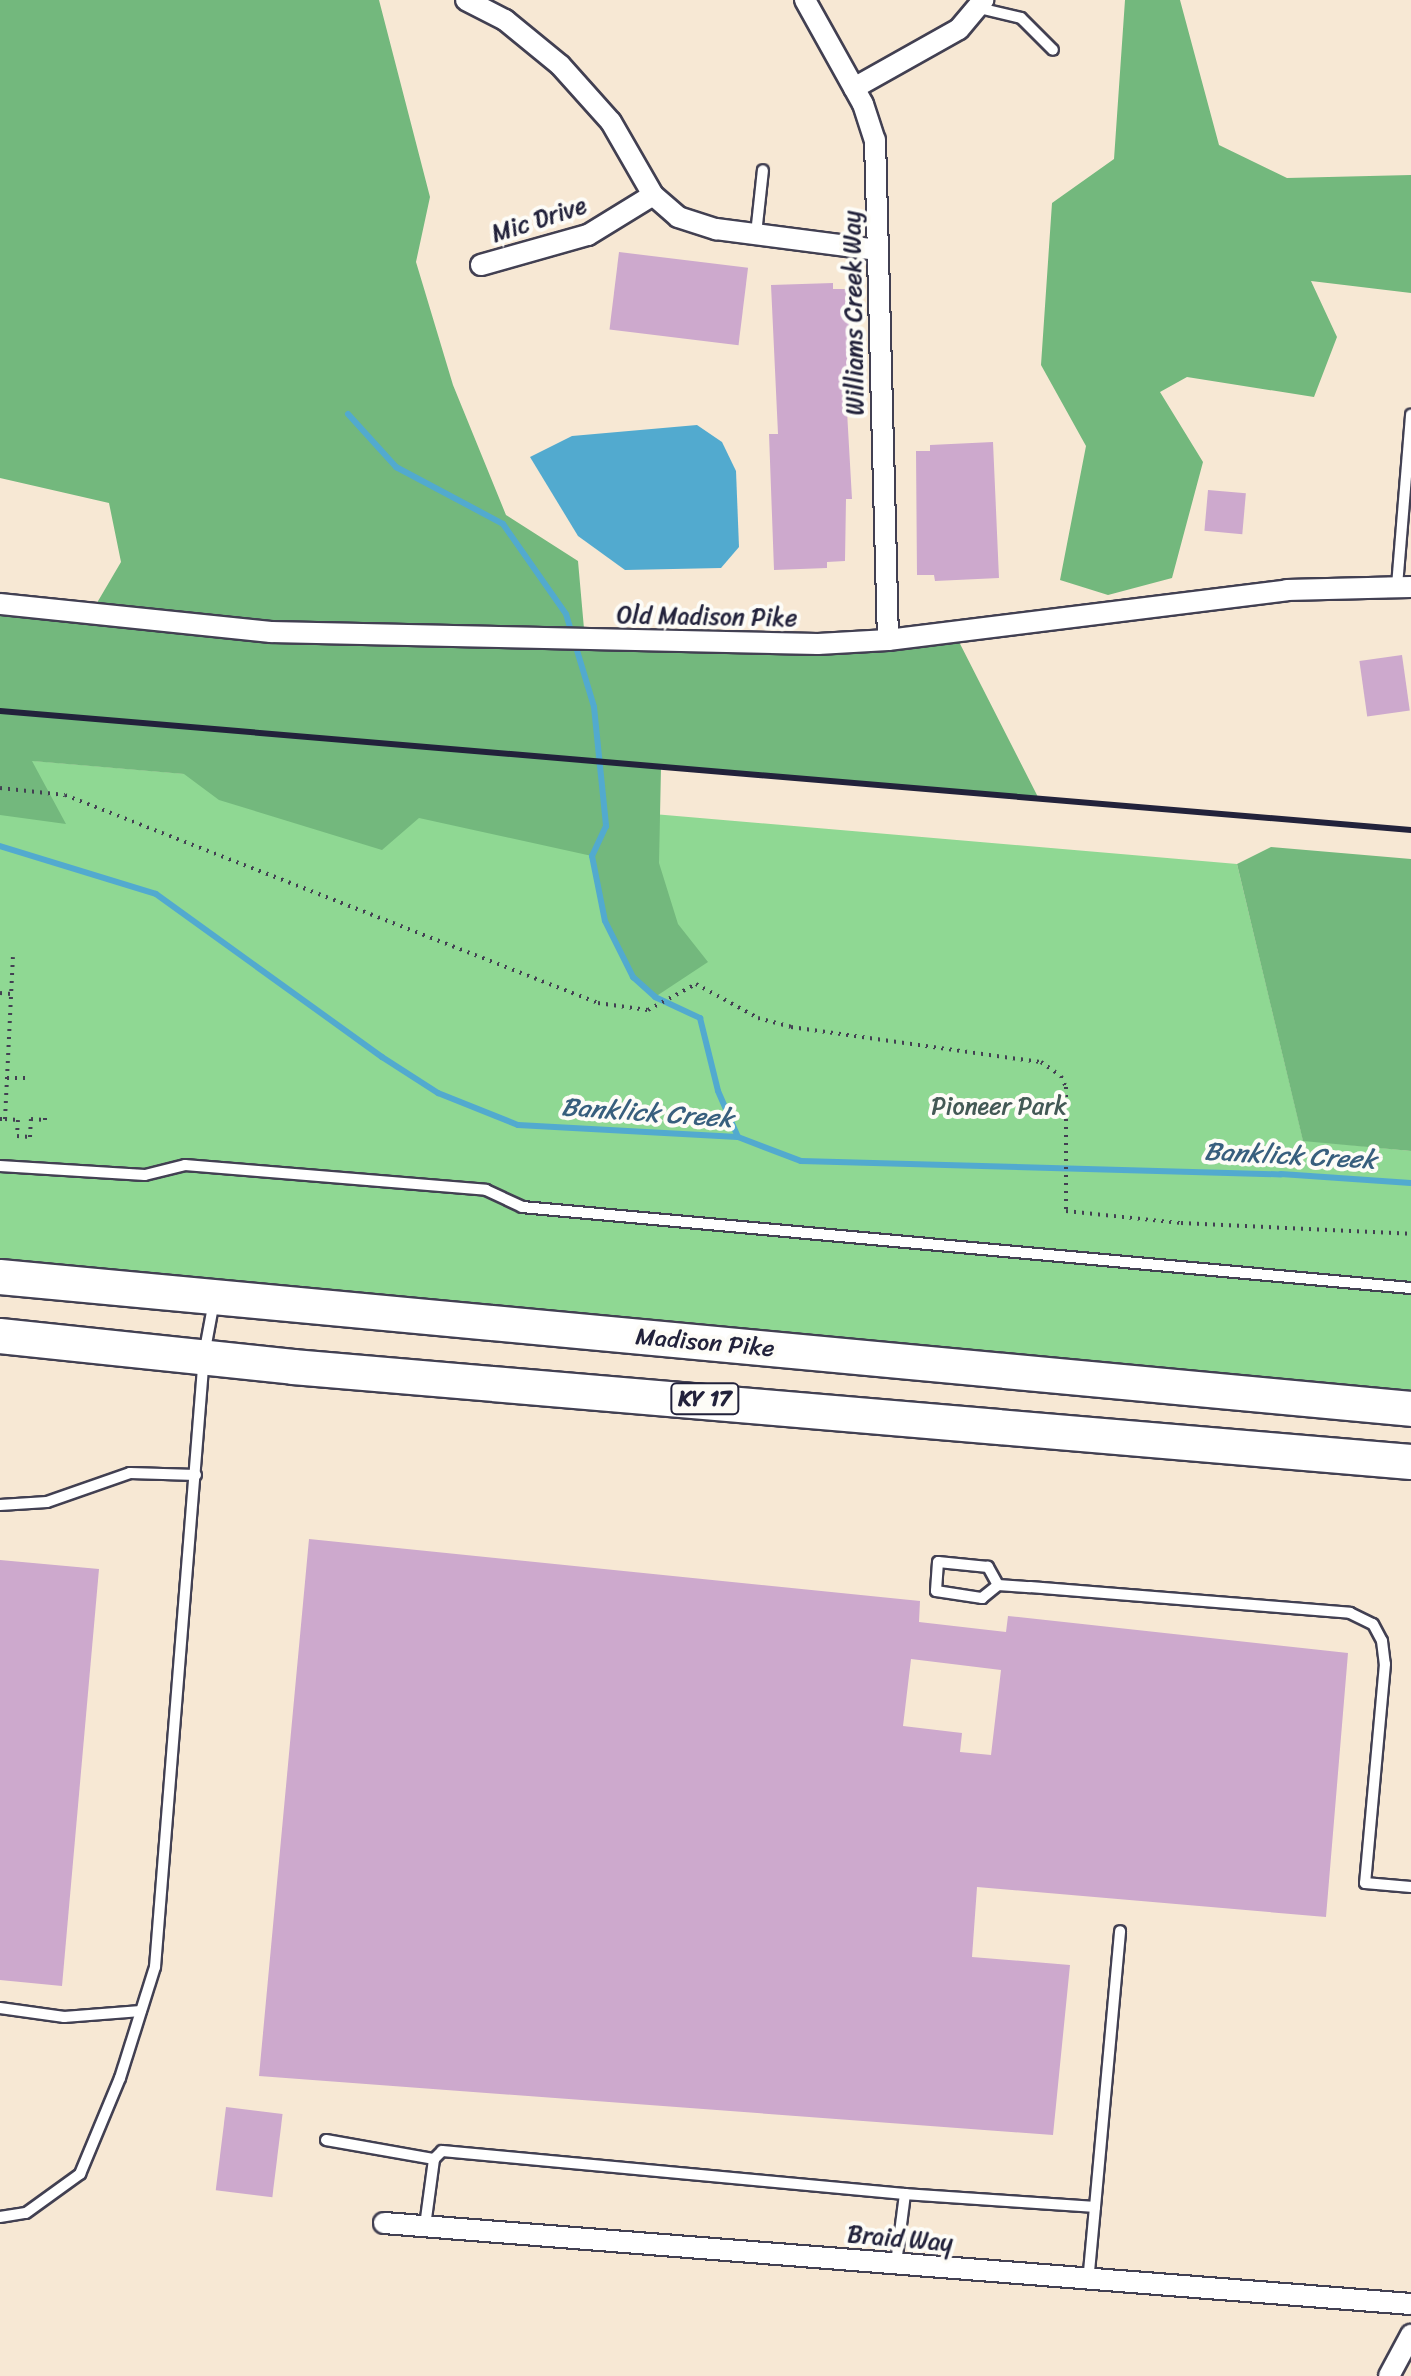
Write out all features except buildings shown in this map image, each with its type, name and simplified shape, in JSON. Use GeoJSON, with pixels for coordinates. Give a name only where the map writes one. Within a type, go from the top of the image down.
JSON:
{"type":"FeatureCollection","features":[{"type":"Feature","properties":{"kind":"main road","name":"Madison Pike"},"geometry":{"type":"LineString","coordinates":[[0,1277],[1411,1409]]}},
{"type":"Feature","properties":{"kind":"main road","name":"KY 17"},"geometry":{"type":"LineString","coordinates":[[0,1336],[204,1355],[293,1367],[1411,1462]]}},
{"type":"Feature","properties":{"kind":"street"},"geometry":{"type":"LineString","coordinates":[[466,0],[505,20],[560,65],[611,122],[653,195],[678,217],[756,234],[878,250]]}},
{"type":"Feature","properties":{"kind":"street","name":"Williams Creek Way"},"geometry":{"type":"LineString","coordinates":[[805,0],[854,88],[875,140],[888,640]]}},
{"type":"Feature","properties":{"kind":"street"},"geometry":{"type":"LineString","coordinates":[[854,88],[959,29],[981,4]]}},
{"type":"Feature","properties":{"kind":"street","name":"Mic Drive"},"geometry":{"type":"LineString","coordinates":[[481,265],[588,235],[653,195]]}},
{"type":"Feature","properties":{"kind":"street","name":"Old Madison Pike"},"geometry":{"type":"LineString","coordinates":[[0,604],[271,632],[637,642],[888,640],[1287,590],[1404,586]]}},
{"type":"Feature","properties":{"kind":"street","name":"Braid Way"},"geometry":{"type":"LineString","coordinates":[[384,2223],[1088,2282],[1411,2304]]}},
{"type":"Feature","properties":{"kind":"street"},"geometry":{"type":"LineString","coordinates":[[1389,2376],[1411,2335]]}},
{"type":"Feature","properties":{"kind":"lane"},"geometry":{"type":"LineString","coordinates":[[981,4],[1021,18],[1053,50]]}},
{"type":"Feature","properties":{"kind":"lane"},"geometry":{"type":"LineString","coordinates":[[756,234],[763,170]]}},
{"type":"Feature","properties":{"kind":"lane"},"geometry":{"type":"LineString","coordinates":[[1404,586],[1411,415]]}},
{"type":"Feature","properties":{"kind":"lane"},"geometry":{"type":"LineString","coordinates":[[0,1166],[145,1175],[185,1165],[486,1190],[522,1207],[1411,1288]]}},
{"type":"Feature","properties":{"kind":"lane"},"geometry":{"type":"LineString","coordinates":[[0,2217],[26,2213],[80,2174],[155,1967],[204,1355],[214,1299]]}},
{"type":"Feature","properties":{"kind":"lane"},"geometry":{"type":"LineString","coordinates":[[0,1505],[47,1502],[130,1473],[196,1475]]}},
{"type":"Feature","properties":{"kind":"lane"},"geometry":{"type":"LineString","coordinates":[[998,1585],[988,1567],[938,1562],[936,1591],[982,1598],[998,1585],[1350,1613],[1373,1624],[1382,1641],[1385,1664],[1365,1883],[1411,1887]]}},
{"type":"Feature","properties":{"kind":"lane"},"geometry":{"type":"LineString","coordinates":[[1088,2282],[1120,1931]]}},
{"type":"Feature","properties":{"kind":"lane"},"geometry":{"type":"LineString","coordinates":[[0,2008],[64,2017],[141,2011]]}},
{"type":"Feature","properties":{"kind":"lane"},"geometry":{"type":"LineString","coordinates":[[326,2140],[434,2159]]}},
{"type":"Feature","properties":{"kind":"lane"},"geometry":{"type":"LineString","coordinates":[[425,2226],[434,2159],[442,2151],[905,2194],[1095,2207]]}},
{"type":"Feature","properties":{"kind":"lane"},"geometry":{"type":"LineString","coordinates":[[896,2265],[905,2194]]}},
{"type":"Feature","properties":{"kind":"path"},"geometry":{"type":"LineString","coordinates":[[0,788],[65,795],[598,1003],[639,1011],[658,1007],[688,985],[708,988],[758,1018],[791,1027],[1041,1062],[1061,1076],[1067,1100],[1066,1211],[1181,1223],[1411,1234]]}},
{"type":"Feature","properties":{"kind":"path"},"geometry":{"type":"LineString","coordinates":[[13,957],[2,1119],[18,1120],[17,1136],[30,1137],[31,1119],[45,1120],[45,1115]]}},
{"type":"Feature","properties":{"kind":"path"},"geometry":{"type":"LineString","coordinates":[[0,993],[11,994]]}},
{"type":"Feature","properties":{"kind":"path"},"geometry":{"type":"LineString","coordinates":[[7,1078],[29,1078]]}},
{"type":"Feature","properties":{"kind":"green space"},"geometry":{"type":"Polygon","coordinates":[[[0,0],[379,0],[430,197],[416,262],[453,385],[506,515],[578,561],[585,640],[954,632],[1039,799],[661,768],[659,863],[678,924],[708,962],[655,997],[633,977],[605,921],[592,856],[419,818],[382,850],[219,800],[184,774],[32,761],[66,824],[0,815],[0,604],[91,613],[121,562],[109,503],[0,478],[0,0]]]}},
{"type":"Feature","properties":{"kind":"green space"},"geometry":{"type":"Polygon","coordinates":[[[1125,0],[1180,0],[1219,145],[1287,178],[1411,175],[1411,293],[1311,281],[1337,337],[1314,397],[1187,377],[1160,392],[1203,462],[1172,578],[1108,595],[1060,580],[1086,446],[1041,365],[1052,203],[1114,159],[1125,0]]]}},
{"type":"Feature","properties":{"kind":"green space","name":"Pioneer Park"},"geometry":{"type":"Polygon","coordinates":[[[0,758],[1237,864],[1303,1140],[1411,1151],[1411,1409],[0,1277],[0,758]]]}},
{"type":"Feature","properties":{"kind":"green space"},"geometry":{"type":"Polygon","coordinates":[[[1271,847],[1411,859],[1411,1151],[1303,1141],[1237,864],[1271,847]]]}},
{"type":"Feature","properties":{"kind":"water"},"geometry":{"type":"Polygon","coordinates":[[[697,425],[722,442],[736,471],[739,547],[721,568],[625,570],[578,536],[530,457],[572,436],[697,425]]]}},
{"type":"Feature","properties":{"kind":"waterway"},"geometry":{"type":"LineString","coordinates":[[348,414],[396,467],[503,524],[566,614],[594,707],[606,826],[592,856],[605,921],[633,977],[655,997],[700,1018],[718,1091],[738,1137]]}},
{"type":"Feature","properties":{"kind":"waterway","name":"Banklick Creek"},"geometry":{"type":"LineString","coordinates":[[0,846],[156,894],[382,1057],[438,1093],[518,1125],[738,1137],[801,1161],[1281,1174],[1411,1183]]}},
{"type":"Feature","properties":{"kind":"railway"},"geometry":{"type":"LineString","coordinates":[[0,711],[1411,830]]}}]}
